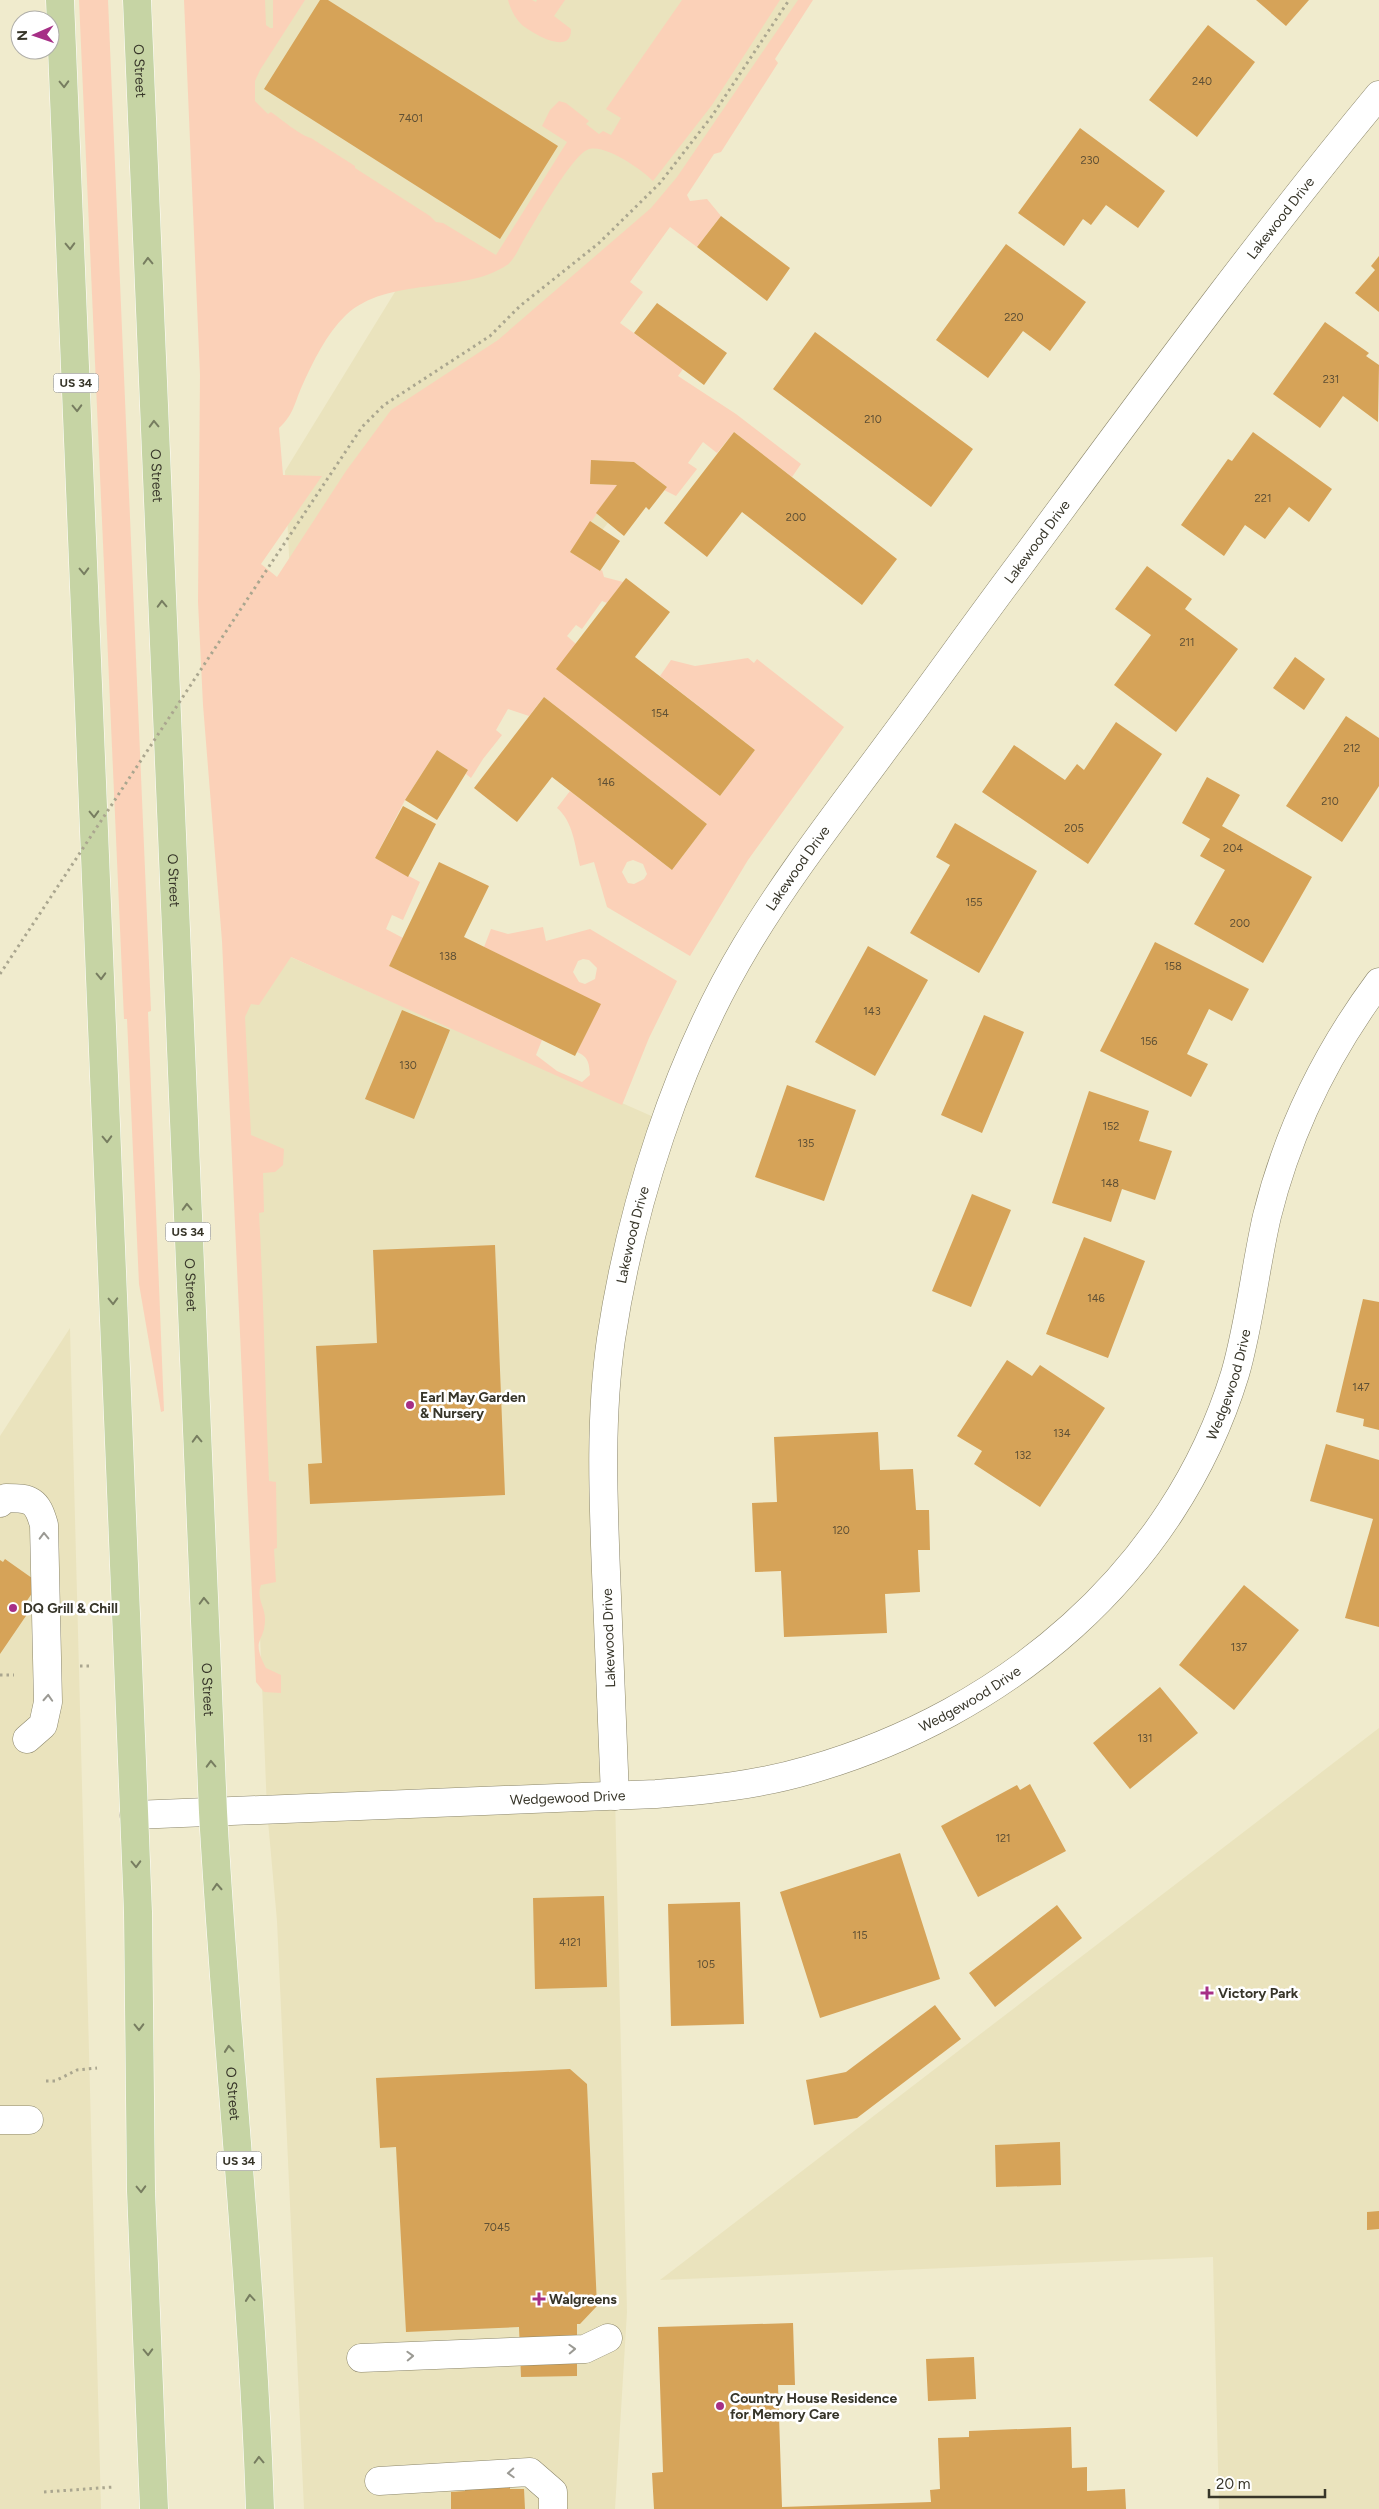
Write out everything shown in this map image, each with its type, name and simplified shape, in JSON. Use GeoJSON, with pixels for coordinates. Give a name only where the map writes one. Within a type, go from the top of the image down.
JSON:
{"type":"FeatureCollection","features":[{"type":"Feature","properties":{"kind":"main road","name":"US 34"},"geometry":{"type":"LineString","coordinates":[[60,0],[134,1816],[141,2191],[154,2509]]}},
{"type":"Feature","properties":{"kind":"main road","name":"O Street"},"geometry":{"type":"LineString","coordinates":[[137,0],[213,1812],[221,1947],[252,2318],[260,2509]]}},
{"type":"Feature","properties":{"kind":"street","name":"Lakewood Drive"},"geometry":{"type":"LineString","coordinates":[[614,1796],[602,1475],[605,1394],[611,1340],[622,1278],[647,1181],[665,1122],[699,1038],[744,949],[840,808],[1323,162],[1379,95]]}},
{"type":"Feature","properties":{"kind":"street","name":"Wedgewood Drive"},"geometry":{"type":"LineString","coordinates":[[134,1816],[716,1790],[809,1770],[889,1741],[966,1704],[996,1685],[1027,1664],[1099,1602],[1154,1536],[1190,1478],[1207,1444],[1234,1376],[1251,1306],[1268,1215],[1289,1144],[1324,1066],[1356,1013],[1379,982]]}},
{"type":"Feature","properties":{"kind":"street"},"geometry":{"type":"LineString","coordinates":[[0,1503],[6,1498],[26,1498],[39,1508],[44,1525],[48,1702],[43,1726],[27,1739]]}},
{"type":"Feature","properties":{"kind":"street"},"geometry":{"type":"LineString","coordinates":[[0,2120],[28,2120]]}},
{"type":"Feature","properties":{"kind":"street"},"geometry":{"type":"LineString","coordinates":[[361,2358],[585,2349],[608,2338]]}},
{"type":"Feature","properties":{"kind":"street"},"geometry":{"type":"LineString","coordinates":[[379,2481],[530,2472],[552,2492],[553,2509]]}},
{"type":"Feature","properties":{"kind":"path"},"geometry":{"type":"LineString","coordinates":[[0,974],[362,427],[384,405],[490,336],[520,306],[599,244],[660,183],[712,116],[789,0]]}},
{"type":"Feature","properties":{"kind":"path"},"geometry":{"type":"LineString","coordinates":[[81,1666],[91,1666]]}},
{"type":"Feature","properties":{"kind":"path"},"geometry":{"type":"LineString","coordinates":[[46,2082],[55,2081],[77,2070],[97,2068]]}},
{"type":"Feature","properties":{"kind":"path"},"geometry":{"type":"LineString","coordinates":[[44,2492],[114,2487]]}},
{"type":"Feature","properties":{"kind":"shaded area"},"geometry":{"type":"Polygon","coordinates":[[[79,0],[108,0],[151,1011],[148,1012],[164,1411],[161,1412],[139,1284],[127,1019],[124,1019],[79,0]]]}},
{"type":"Feature","properties":{"kind":"shaded area"},"geometry":{"type":"Polygon","coordinates":[[[184,0],[265,0],[266,25],[273,28],[273,0],[305,0],[260,70],[255,81],[255,101],[268,114],[271,112],[297,131],[355,166],[355,168],[430,216],[436,222],[443,223],[496,255],[567,142],[542,126],[550,110],[559,101],[566,103],[589,121],[586,124],[599,134],[603,131],[611,135],[621,118],[606,109],[682,0],[780,0],[712,105],[653,181],[632,164],[612,153],[603,150],[587,150],[580,155],[562,178],[514,258],[507,265],[489,274],[469,280],[383,295],[363,303],[346,315],[332,331],[315,358],[291,413],[279,428],[283,475],[322,476],[261,564],[277,577],[346,471],[391,410],[498,340],[651,208],[677,177],[798,0],[813,0],[775,59],[778,63],[721,152],[714,154],[687,195],[690,201],[707,199],[721,216],[697,247],[670,227],[630,282],[643,292],[620,323],[683,369],[678,376],[736,414],[801,464],[792,477],[734,432],[717,453],[703,442],[688,463],[697,469],[676,496],[664,490],[667,487],[634,462],[591,460],[590,484],[617,485],[570,552],[600,571],[602,570],[604,577],[623,582],[607,603],[602,601],[582,629],[576,625],[567,636],[576,644],[557,669],[720,796],[755,750],[660,676],[671,660],[695,666],[748,658],[754,663],[757,659],[844,727],[748,860],[690,956],[607,907],[594,862],[580,866],[570,827],[557,808],[570,791],[672,870],[707,824],[544,697],[529,716],[508,709],[496,730],[502,735],[471,778],[466,774],[468,770],[437,750],[405,800],[375,858],[420,882],[403,920],[392,915],[386,929],[403,938],[389,966],[542,1040],[536,1055],[557,1071],[582,1082],[590,1075],[588,1061],[577,1052],[600,1004],[484,947],[491,929],[508,934],[543,927],[546,941],[590,929],[677,981],[649,1038],[622,1105],[291,957],[259,1005],[251,1004],[245,1017],[251,1135],[284,1149],[283,1165],[275,1172],[263,1173],[264,1212],[259,1213],[269,1481],[276,1482],[277,1548],[274,1549],[276,1582],[261,1585],[260,1590],[265,1619],[259,1651],[266,1668],[281,1675],[281,1693],[264,1692],[256,1682],[222,941],[203,705],[198,602],[200,375],[184,0]],[[633,860],[627,862],[622,872],[628,883],[634,884],[644,879],[647,874],[643,864],[633,860]],[[583,959],[578,961],[573,972],[579,982],[585,984],[595,979],[597,968],[589,960],[583,959]]]}},
{"type":"Feature","properties":{"kind":"shaded area"},"geometry":{"type":"Polygon","coordinates":[[[205,0],[812,0],[592,317],[704,399],[306,912],[285,471],[425,243],[208,84],[205,0]]]}},
{"type":"Feature","properties":{"kind":"shaded area"},"geometry":{"type":"Polygon","coordinates":[[[508,0],[532,0],[536,2],[537,0],[565,0],[554,16],[571,29],[570,37],[565,41],[558,42],[533,33],[519,22],[508,0]]]}},
{"type":"Feature","properties":{"kind":"shaded area"},"geometry":{"type":"Polygon","coordinates":[[[277,951],[665,1122],[611,1340],[615,1796],[627,2312],[615,2509],[304,2509],[277,1921],[267,1810],[235,1007],[277,951]]]}},
{"type":"Feature","properties":{"kind":"shaded area"},"geometry":{"type":"Polygon","coordinates":[[[70,1328],[101,2509],[0,2509],[0,1436],[70,1328]]]}},
{"type":"Feature","properties":{"kind":"shaded area","name":"Victory Park"},"geometry":{"type":"Polygon","coordinates":[[[1379,1728],[1379,2509],[1219,2509],[1213,2257],[660,2280],[1379,1728]]]}},
{"type":"Feature","properties":{"kind":"building"},"geometry":{"type":"Polygon","coordinates":[[[320,0],[328,0],[558,146],[500,239],[264,89],[320,0]]]}},
{"type":"Feature","properties":{"kind":"building"},"geometry":{"type":"Polygon","coordinates":[[[1256,0],[1309,0],[1286,26],[1256,0]]]}},
{"type":"Feature","properties":{"kind":"building"},"geometry":{"type":"Polygon","coordinates":[[[1208,25],[1255,62],[1197,137],[1149,100],[1208,25]]]}},
{"type":"Feature","properties":{"kind":"building"},"geometry":{"type":"Polygon","coordinates":[[[1080,128],[1165,191],[1138,228],[1106,205],[1091,225],[1083,219],[1064,246],[1018,213],[1080,128]]]}},
{"type":"Feature","properties":{"kind":"building"},"geometry":{"type":"Polygon","coordinates":[[[721,216],[790,268],[767,301],[697,247],[721,216]]]}},
{"type":"Feature","properties":{"kind":"building"},"geometry":{"type":"Polygon","coordinates":[[[1006,244],[1086,302],[1050,351],[1023,331],[988,378],[936,340],[1006,244]]]}},
{"type":"Feature","properties":{"kind":"building"},"geometry":{"type":"Polygon","coordinates":[[[1379,256],[1379,312],[1355,293],[1375,270],[1371,266],[1379,256]]]}},
{"type":"Feature","properties":{"kind":"building"},"geometry":{"type":"Polygon","coordinates":[[[657,303],[727,353],[704,385],[634,333],[657,303]]]}},
{"type":"Feature","properties":{"kind":"building"},"geometry":{"type":"Polygon","coordinates":[[[1325,322],[1369,353],[1366,356],[1379,365],[1378,422],[1343,396],[1320,428],[1273,394],[1325,322]]]}},
{"type":"Feature","properties":{"kind":"building"},"geometry":{"type":"Polygon","coordinates":[[[815,332],[973,449],[931,507],[773,389],[815,332]]]}},
{"type":"Feature","properties":{"kind":"building"},"geometry":{"type":"Polygon","coordinates":[[[734,432],[897,559],[862,605],[742,512],[707,557],[664,523],[734,432]]]}},
{"type":"Feature","properties":{"kind":"building"},"geometry":{"type":"Polygon","coordinates":[[[1253,432],[1332,489],[1309,522],[1289,507],[1265,539],[1245,525],[1224,556],[1181,525],[1228,459],[1232,461],[1253,432]]]}},
{"type":"Feature","properties":{"kind":"building"},"geometry":{"type":"Polygon","coordinates":[[[591,460],[634,462],[667,487],[649,510],[646,507],[624,536],[596,513],[617,485],[590,484],[591,460]]]}},
{"type":"Feature","properties":{"kind":"building"},"geometry":{"type":"Polygon","coordinates":[[[590,521],[620,541],[600,571],[570,552],[590,521]]]}},
{"type":"Feature","properties":{"kind":"building"},"geometry":{"type":"Polygon","coordinates":[[[1147,566],[1192,599],[1185,609],[1238,649],[1176,732],[1114,685],[1151,635],[1115,609],[1147,566]]]}},
{"type":"Feature","properties":{"kind":"building"},"geometry":{"type":"Polygon","coordinates":[[[626,578],[670,612],[635,657],[755,750],[720,796],[556,669],[626,578]]]}},
{"type":"Feature","properties":{"kind":"building"},"geometry":{"type":"Polygon","coordinates":[[[1295,657],[1325,679],[1304,710],[1273,688],[1295,657]]]}},
{"type":"Feature","properties":{"kind":"building"},"geometry":{"type":"Polygon","coordinates":[[[544,697],[707,824],[672,870],[552,777],[517,822],[474,788],[544,697]]]}},
{"type":"Feature","properties":{"kind":"building"},"geometry":{"type":"Polygon","coordinates":[[[1346,716],[1379,738],[1379,786],[1342,842],[1286,806],[1346,716]]]}},
{"type":"Feature","properties":{"kind":"building"},"geometry":{"type":"Polygon","coordinates":[[[1116,722],[1162,754],[1088,864],[982,792],[1014,745],[1065,780],[1077,764],[1084,770],[1116,722]]]}},
{"type":"Feature","properties":{"kind":"building"},"geometry":{"type":"Polygon","coordinates":[[[437,750],[468,770],[437,820],[405,800],[437,750]]]}},
{"type":"Feature","properties":{"kind":"building"},"geometry":{"type":"Polygon","coordinates":[[[1207,777],[1240,795],[1222,826],[1312,877],[1263,963],[1194,924],[1225,870],[1200,856],[1210,839],[1182,823],[1207,777]]]}},
{"type":"Feature","properties":{"kind":"building"},"geometry":{"type":"Polygon","coordinates":[[[403,806],[436,824],[408,877],[375,858],[403,806]]]}},
{"type":"Feature","properties":{"kind":"building"},"geometry":{"type":"Polygon","coordinates":[[[955,823],[1037,871],[979,973],[910,933],[950,865],[936,857],[955,823]]]}},
{"type":"Feature","properties":{"kind":"building"},"geometry":{"type":"Polygon","coordinates":[[[439,862],[489,886],[464,937],[601,1004],[575,1056],[389,966],[439,862]]]}},
{"type":"Feature","properties":{"kind":"building"},"geometry":{"type":"Polygon","coordinates":[[[1155,942],[1249,989],[1232,1021],[1209,1009],[1187,1054],[1208,1064],[1191,1097],[1100,1051],[1155,942]]]}},
{"type":"Feature","properties":{"kind":"building"},"geometry":{"type":"Polygon","coordinates":[[[868,946],[928,980],[875,1076],[815,1042],[868,946]]]}},
{"type":"Feature","properties":{"kind":"building"},"geometry":{"type":"Polygon","coordinates":[[[402,1010],[450,1030],[414,1119],[365,1099],[402,1010]]]}},
{"type":"Feature","properties":{"kind":"building"},"geometry":{"type":"Polygon","coordinates":[[[984,1015],[1024,1032],[982,1133],[941,1115],[984,1015]]]}},
{"type":"Feature","properties":{"kind":"building"},"geometry":{"type":"Polygon","coordinates":[[[787,1085],[856,1110],[824,1201],[755,1177],[787,1085]]]}},
{"type":"Feature","properties":{"kind":"building"},"geometry":{"type":"Polygon","coordinates":[[[1089,1091],[1149,1111],[1139,1141],[1172,1151],[1155,1200],[1122,1189],[1111,1222],[1052,1203],[1089,1091]]]}},
{"type":"Feature","properties":{"kind":"building"},"geometry":{"type":"Polygon","coordinates":[[[972,1194],[1011,1210],[971,1307],[932,1291],[972,1194]]]}},
{"type":"Feature","properties":{"kind":"building"},"geometry":{"type":"Polygon","coordinates":[[[1084,1237],[1145,1261],[1108,1358],[1046,1334],[1084,1237]]]}},
{"type":"Feature","properties":{"kind":"building","name":"Earl May Garden & Nursery"},"geometry":{"type":"Polygon","coordinates":[[[495,1245],[505,1495],[310,1504],[308,1464],[322,1463],[316,1346],[377,1343],[373,1250],[495,1245]]]}},
{"type":"Feature","properties":{"kind":"building"},"geometry":{"type":"Polygon","coordinates":[[[1363,1299],[1379,1302],[1379,1430],[1363,1426],[1364,1419],[1336,1412],[1363,1299]]]}},
{"type":"Feature","properties":{"kind":"building"},"geometry":{"type":"Polygon","coordinates":[[[1007,1360],[1032,1376],[1040,1365],[1105,1408],[1040,1507],[974,1464],[982,1451],[957,1436],[1007,1360]]]}},
{"type":"Feature","properties":{"kind":"building"},"geometry":{"type":"Polygon","coordinates":[[[878,1432],[880,1470],[913,1469],[916,1510],[929,1510],[930,1550],[918,1550],[920,1592],[885,1594],[887,1633],[784,1637],[781,1571],[755,1572],[752,1503],[777,1502],[774,1437],[878,1432]]]}},
{"type":"Feature","properties":{"kind":"building"},"geometry":{"type":"Polygon","coordinates":[[[1326,1444],[1379,1460],[1379,1627],[1345,1618],[1373,1519],[1310,1501],[1326,1444]]]}},
{"type":"Feature","properties":{"kind":"building","name":"DQ Grill & Chill"},"geometry":{"type":"Polygon","coordinates":[[[5,1559],[39,1583],[24,1605],[30,1610],[0,1654],[0,1560],[3,1562],[5,1559]]]}},
{"type":"Feature","properties":{"kind":"building"},"geometry":{"type":"Polygon","coordinates":[[[1244,1585],[1299,1630],[1234,1710],[1179,1665],[1244,1585]]]}},
{"type":"Feature","properties":{"kind":"building"},"geometry":{"type":"Polygon","coordinates":[[[1160,1687],[1198,1733],[1130,1789],[1093,1743],[1160,1687]]]}},
{"type":"Feature","properties":{"kind":"building"},"geometry":{"type":"Polygon","coordinates":[[[1030,1784],[1066,1851],[978,1897],[941,1826],[1017,1785],[1020,1790],[1030,1784]]]}},
{"type":"Feature","properties":{"kind":"building"},"geometry":{"type":"Polygon","coordinates":[[[900,1853],[940,1979],[820,2018],[780,1892],[900,1853]]]}},
{"type":"Feature","properties":{"kind":"building"},"geometry":{"type":"Polygon","coordinates":[[[604,1896],[607,1987],[535,1989],[533,1898],[604,1896]]]}},
{"type":"Feature","properties":{"kind":"building"},"geometry":{"type":"Polygon","coordinates":[[[740,1902],[744,2024],[671,2026],[668,1904],[740,1902]]]}},
{"type":"Feature","properties":{"kind":"building"},"geometry":{"type":"Polygon","coordinates":[[[1057,1905],[1082,1938],[995,2007],[969,1973],[1057,1905]]]}},
{"type":"Feature","properties":{"kind":"building"},"geometry":{"type":"Polygon","coordinates":[[[935,2005],[961,2039],[857,2118],[814,2125],[806,2080],[846,2072],[935,2005]]]}},
{"type":"Feature","properties":{"kind":"building","name":"Walgreens"},"geometry":{"type":"Polygon","coordinates":[[[570,2069],[587,2084],[597,2306],[580,2324],[577,2324],[577,2376],[521,2377],[519,2327],[406,2332],[396,2147],[380,2148],[376,2078],[570,2069]]]}},
{"type":"Feature","properties":{"kind":"building"},"geometry":{"type":"Polygon","coordinates":[[[1060,2142],[1061,2185],[996,2187],[995,2145],[1060,2142]]]}},
{"type":"Feature","properties":{"kind":"building"},"geometry":{"type":"Polygon","coordinates":[[[1379,2211],[1379,2229],[1367,2230],[1367,2212],[1379,2211]]]}},
{"type":"Feature","properties":{"kind":"building","name":"Country House Residence for Memory Care"},"geometry":{"type":"Polygon","coordinates":[[[793,2323],[795,2385],[778,2385],[782,2507],[931,2502],[930,2490],[940,2489],[938,2438],[969,2437],[969,2431],[1071,2427],[1072,2468],[1087,2467],[1087,2491],[1125,2489],[1126,2509],[654,2509],[652,2473],[663,2472],[658,2327],[793,2323]]]}},
{"type":"Feature","properties":{"kind":"building"},"geometry":{"type":"Polygon","coordinates":[[[974,2357],[976,2399],[928,2401],[926,2359],[974,2357]]]}},
{"type":"Feature","properties":{"kind":"building"},"geometry":{"type":"Polygon","coordinates":[[[509,2466],[510,2489],[524,2489],[525,2509],[451,2509],[451,2492],[465,2491],[463,2468],[509,2466]]]}},
{"type":"Feature","properties":{"kind":"place","name":"Earl May Garden & Nursery"},"geometry":{"type":"Point","coordinates":[410,1405]}},
{"type":"Feature","properties":{"kind":"place","name":"DQ Grill & Chill"},"geometry":{"type":"Point","coordinates":[13,1608]}},
{"type":"Feature","properties":{"kind":"place","name":"Victory Park"},"geometry":{"type":"Point","coordinates":[1207,1993]}},
{"type":"Feature","properties":{"kind":"place","name":"Walgreens"},"geometry":{"type":"Point","coordinates":[539,2299]}},
{"type":"Feature","properties":{"kind":"place","name":"Country House Residence for Memory Care"},"geometry":{"type":"Point","coordinates":[720,2406]}}]}
